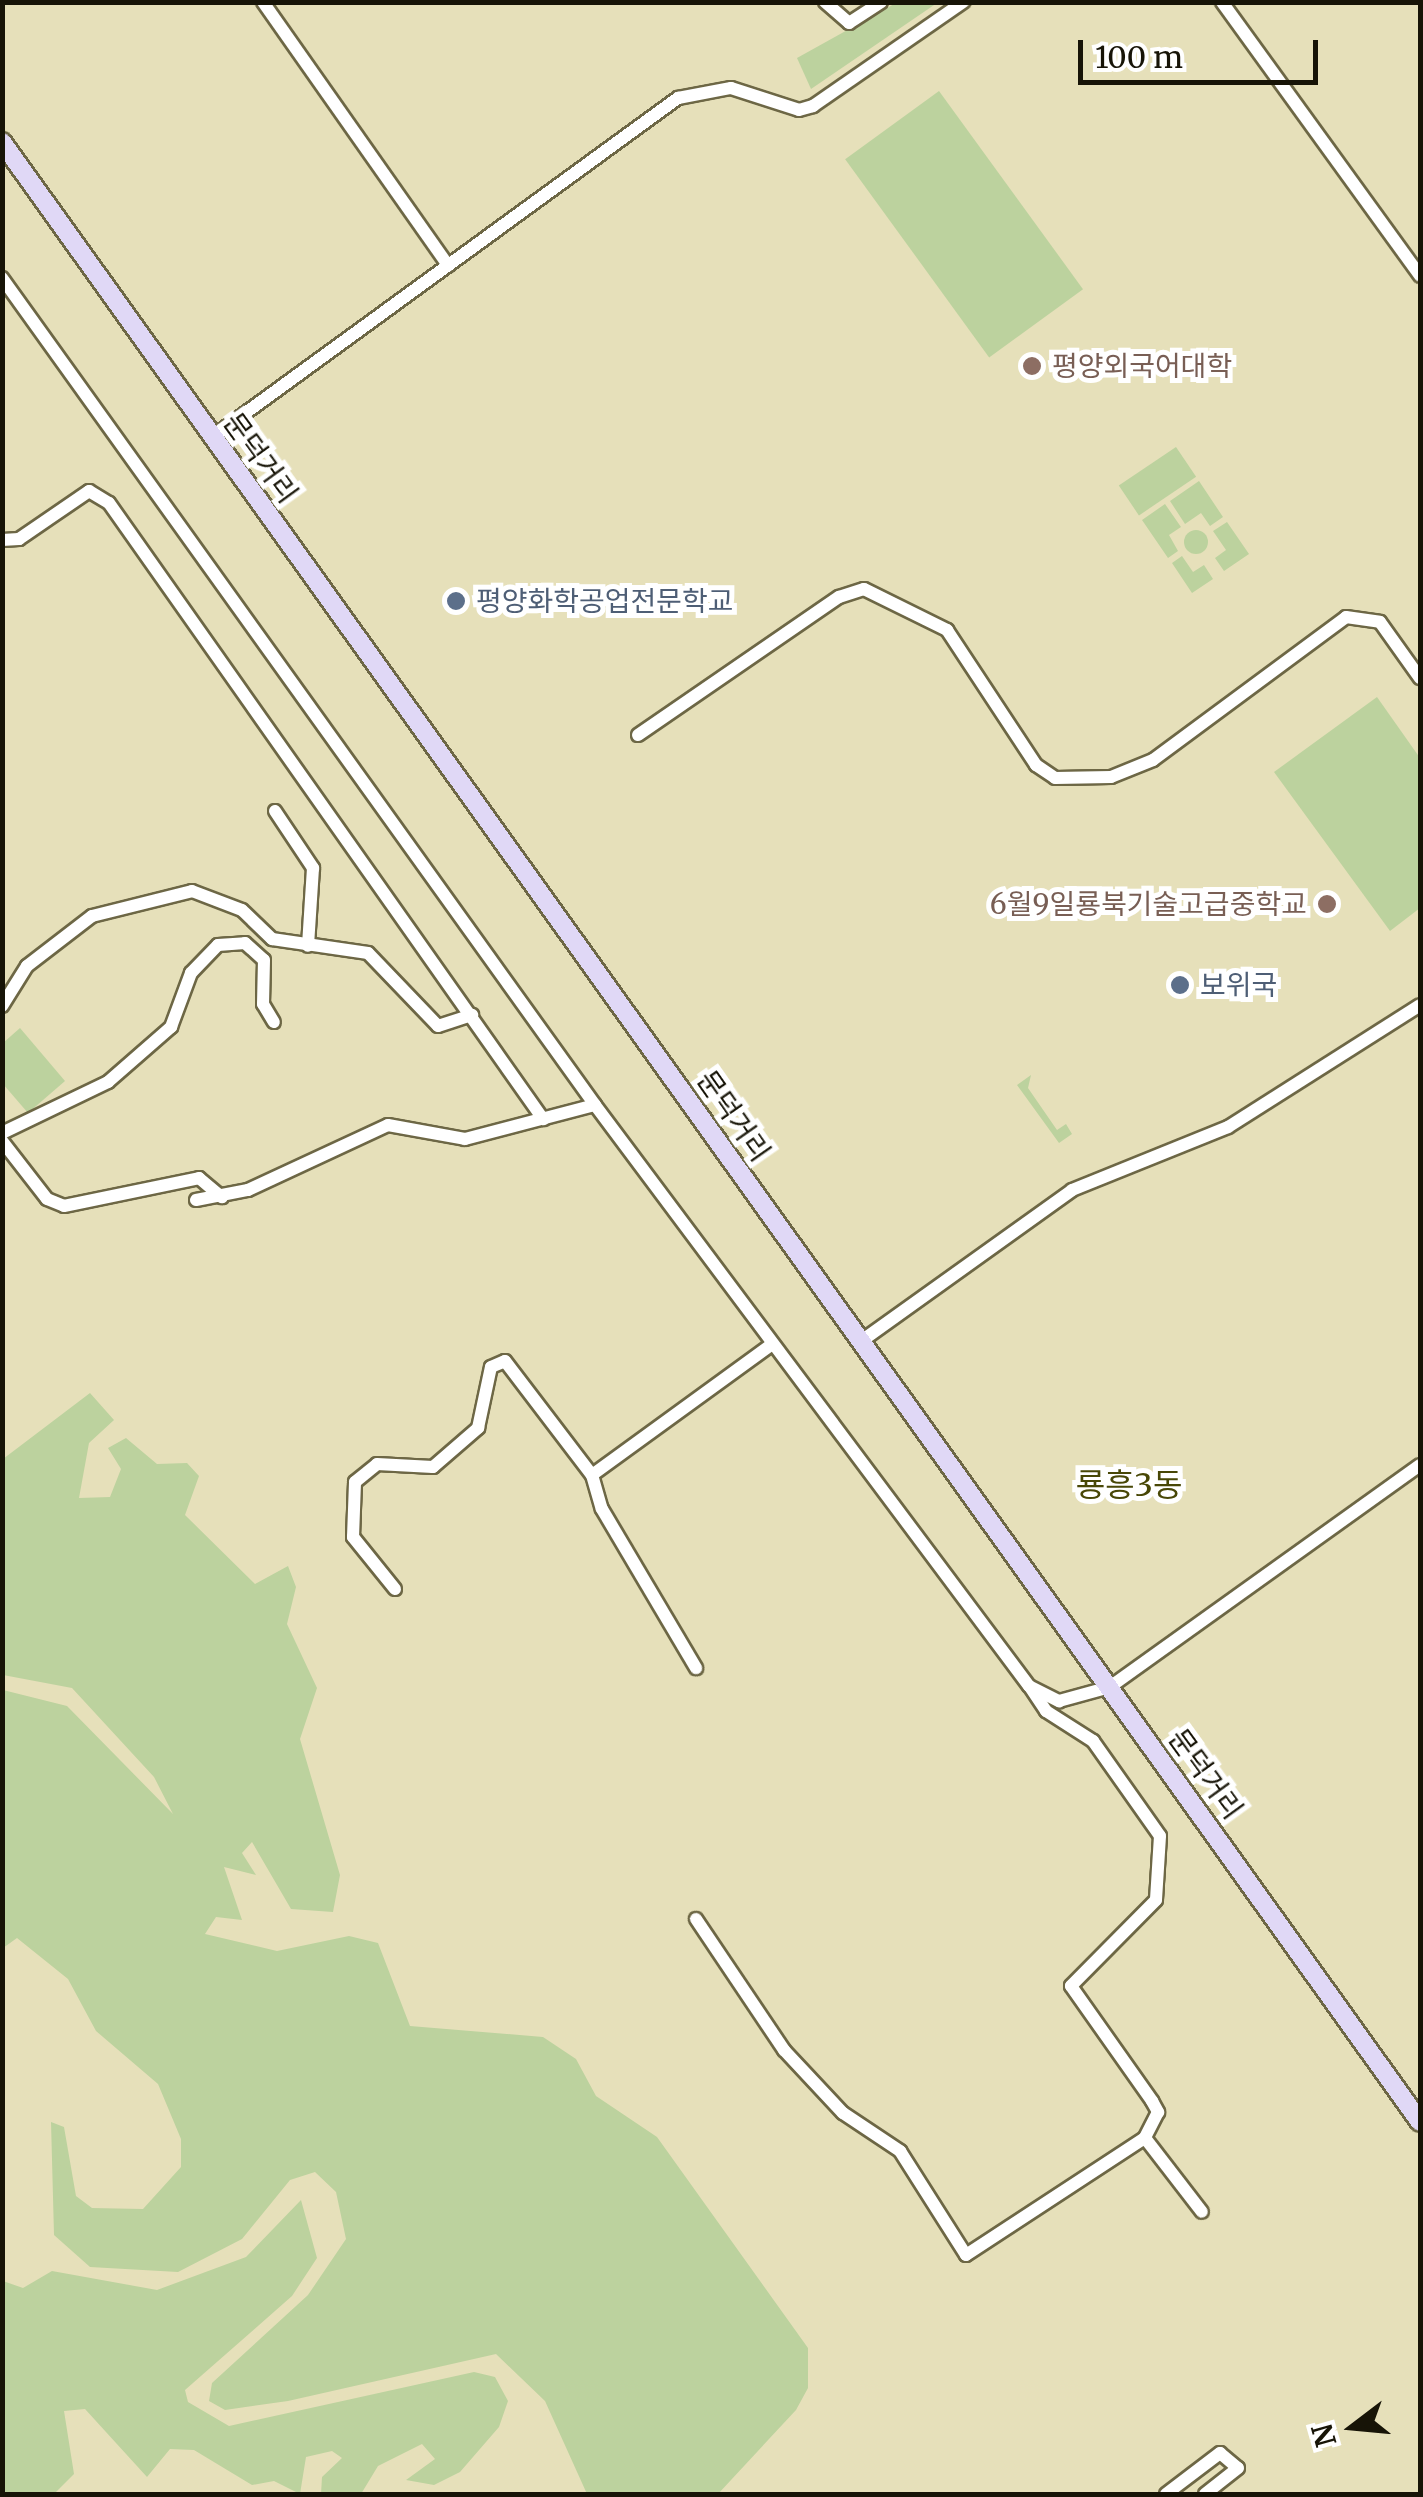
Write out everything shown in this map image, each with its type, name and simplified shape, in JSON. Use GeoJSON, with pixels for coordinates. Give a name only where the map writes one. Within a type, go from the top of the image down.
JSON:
{"type":"FeatureCollection","features":[{"type":"Feature","properties":{"kind":"main road","name":"문덕거리"},"geometry":{"type":"LineString","coordinates":[[2,142],[1420,2122]]}},
{"type":"Feature","properties":{"kind":"street"},"geometry":{"type":"LineString","coordinates":[[263,2],[448,264]]}},
{"type":"Feature","properties":{"kind":"street"},"geometry":{"type":"LineString","coordinates":[[825,2],[849,23],[881,2]]}},
{"type":"Feature","properties":{"kind":"street"},"geometry":{"type":"LineString","coordinates":[[212,438],[678,98],[731,88],[799,110],[813,106],[963,2]]}},
{"type":"Feature","properties":{"kind":"street"},"geometry":{"type":"LineString","coordinates":[[1222,2],[1420,276]]}},
{"type":"Feature","properties":{"kind":"street"},"geometry":{"type":"LineString","coordinates":[[2,278],[595,1106],[1046,1711],[1093,1741],[1160,1836],[1156,1900],[1071,1986],[1158,2112],[1145,2138],[966,2255],[900,2151],[844,2113],[784,2050],[696,1920]]}},
{"type":"Feature","properties":{"kind":"street"},"geometry":{"type":"LineString","coordinates":[[2,540],[18,540],[88,491],[108,503],[543,1119]]}},
{"type":"Feature","properties":{"kind":"street"},"geometry":{"type":"LineString","coordinates":[[638,735],[853,590],[947,630],[1036,765],[1055,778],[1111,777],[1153,760],[1346,617],[1380,622],[1420,678]]}},
{"type":"Feature","properties":{"kind":"street"},"geometry":{"type":"LineString","coordinates":[[275,811],[313,868],[308,946]]}},
{"type":"Feature","properties":{"kind":"street"},"geometry":{"type":"LineString","coordinates":[[2,1006],[27,966],[76,926],[177,891],[206,893],[272,939],[374,956],[438,1026],[472,1015]]}},
{"type":"Feature","properties":{"kind":"street"},"geometry":{"type":"LineString","coordinates":[[2,1133],[108,1082],[171,1027],[192,972],[218,945],[245,942],[264,960],[263,1004],[274,1022]]}},
{"type":"Feature","properties":{"kind":"street"},"geometry":{"type":"LineString","coordinates":[[860,1342],[1072,1190],[1228,1128],[1420,1005]]}},
{"type":"Feature","properties":{"kind":"street"},"geometry":{"type":"LineString","coordinates":[[196,1200],[222,1197],[388,1125],[438,1141],[595,1106]]}},
{"type":"Feature","properties":{"kind":"street"},"geometry":{"type":"LineString","coordinates":[[2,1140],[46,1199],[64,1206],[199,1178],[222,1197]]}},
{"type":"Feature","properties":{"kind":"street"},"geometry":{"type":"LineString","coordinates":[[592,1475],[772,1344]]}},
{"type":"Feature","properties":{"kind":"street"},"geometry":{"type":"LineString","coordinates":[[395,1589],[353,1537],[355,1482],[377,1464],[434,1467],[472,1435],[496,1361],[592,1475],[602,1509],[696,1668]]}},
{"type":"Feature","properties":{"kind":"street"},"geometry":{"type":"LineString","coordinates":[[1029,1686],[1059,1700],[1110,1687],[1420,1465]]}},
{"type":"Feature","properties":{"kind":"street"},"geometry":{"type":"LineString","coordinates":[[1145,2138],[1202,2212]]}},
{"type":"Feature","properties":{"kind":"street"},"geometry":{"type":"LineString","coordinates":[[1166,2494],[1220,2453],[1231,2459],[1238,2468],[1204,2494]]}},
{"type":"Feature","properties":{"kind":"green space"},"geometry":{"type":"Polygon","coordinates":[[[896,3],[937,3],[811,89],[797,58],[896,3]]]}},
{"type":"Feature","properties":{"kind":"green space"},"geometry":{"type":"Polygon","coordinates":[[[939,91],[1083,289],[989,357],[845,159],[939,91]]]}},
{"type":"Feature","properties":{"kind":"green space"},"geometry":{"type":"Polygon","coordinates":[[[1176,447],[1196,477],[1139,515],[1119,486],[1176,447]]]}},
{"type":"Feature","properties":{"kind":"green space"},"geometry":{"type":"Polygon","coordinates":[[[1199,481],[1223,517],[1210,526],[1201,513],[1185,524],[1170,501],[1199,481]]]}},
{"type":"Feature","properties":{"kind":"green space"},"geometry":{"type":"Polygon","coordinates":[[[1165,504],[1181,527],[1169,535],[1178,551],[1168,558],[1142,520],[1165,504]]]}},
{"type":"Feature","properties":{"kind":"green space"},"geometry":{"type":"Polygon","coordinates":[[[1227,522],[1249,554],[1224,571],[1215,558],[1226,550],[1213,531],[1227,522]]]}},
{"type":"Feature","properties":{"kind":"green space"},"geometry":{"type":"Polygon","coordinates":[[[1196,530],[1205,533],[1205,551],[1196,554],[1187,551],[1184,542],[1187,533],[1196,530]]]}},
{"type":"Feature","properties":{"kind":"green space"},"geometry":{"type":"Polygon","coordinates":[[[1182,556],[1193,572],[1204,565],[1213,579],[1192,593],[1172,563],[1182,556]]]}},
{"type":"Feature","properties":{"kind":"green space"},"geometry":{"type":"Polygon","coordinates":[[[1377,697],[1420,758],[1420,908],[1390,931],[1274,772],[1377,697]]]}},
{"type":"Feature","properties":{"kind":"green space"},"geometry":{"type":"Polygon","coordinates":[[[20,1028],[65,1081],[28,1113],[3,1084],[3,1043],[20,1028]]]}},
{"type":"Feature","properties":{"kind":"green space"},"geometry":{"type":"Polygon","coordinates":[[[1031,1075],[1028,1088],[1057,1130],[1066,1124],[1072,1134],[1059,1143],[1017,1085],[1031,1075]]]}},
{"type":"Feature","properties":{"kind":"green space"},"geometry":{"type":"Polygon","coordinates":[[[90,1393],[114,1420],[89,1443],[79,1498],[110,1497],[121,1469],[108,1448],[126,1438],[157,1464],[187,1463],[199,1476],[185,1515],[255,1584],[288,1566],[296,1587],[287,1624],[317,1688],[300,1739],[340,1875],[333,1912],[291,1909],[252,1842],[242,1853],[256,1875],[224,1867],[242,1920],[216,1917],[205,1934],[277,1951],[349,1936],[378,1943],[410,2026],[543,2037],[576,2059],[596,2096],[657,2137],[808,2348],[808,2388],[796,2410],[718,2494],[587,2494],[545,2401],[496,2354],[288,2401],[225,2410],[209,2401],[212,2383],[308,2295],[346,2239],[336,2192],[315,2172],[290,2180],[242,2239],[178,2272],[90,2267],[54,2235],[51,2122],[64,2127],[76,2196],[92,2208],[143,2209],[181,2167],[181,2139],[158,2084],[96,2031],[68,1979],[17,1938],[3,1948],[3,1690],[67,1706],[173,1814],[154,1777],[72,1688],[3,1675],[3,1459],[90,1393]]]}},
{"type":"Feature","properties":{"kind":"green space"},"geometry":{"type":"Polygon","coordinates":[[[301,2200],[317,2258],[292,2296],[185,2390],[188,2402],[229,2426],[474,2372],[495,2377],[508,2401],[499,2427],[460,2472],[434,2485],[406,2480],[435,2459],[422,2444],[378,2466],[361,2494],[321,2494],[322,2477],[342,2458],[332,2451],[306,2457],[300,2494],[274,2481],[252,2485],[194,2450],[170,2449],[147,2477],[85,2409],[64,2411],[74,2474],[54,2494],[3,2494],[3,2281],[23,2288],[52,2271],[157,2290],[246,2257],[301,2200]]]}},
{"type":"Feature","properties":{"kind":"place","name":"평양외국어대학"},"geometry":{"type":"Point","coordinates":[1032,366]}},
{"type":"Feature","properties":{"kind":"place","name":"평양화학공업전문학교"},"geometry":{"type":"Point","coordinates":[456,601]}},
{"type":"Feature","properties":{"kind":"place","name":"6월9일룡북기술고급중학교"},"geometry":{"type":"Point","coordinates":[1327,904]}},
{"type":"Feature","properties":{"kind":"place","name":"보위국"},"geometry":{"type":"Point","coordinates":[1180,985]}},
{"type":"Feature","properties":{"kind":"district","name":"룡흥3동"},"geometry":{"type":"Point","coordinates":[1129,1485]}}]}
